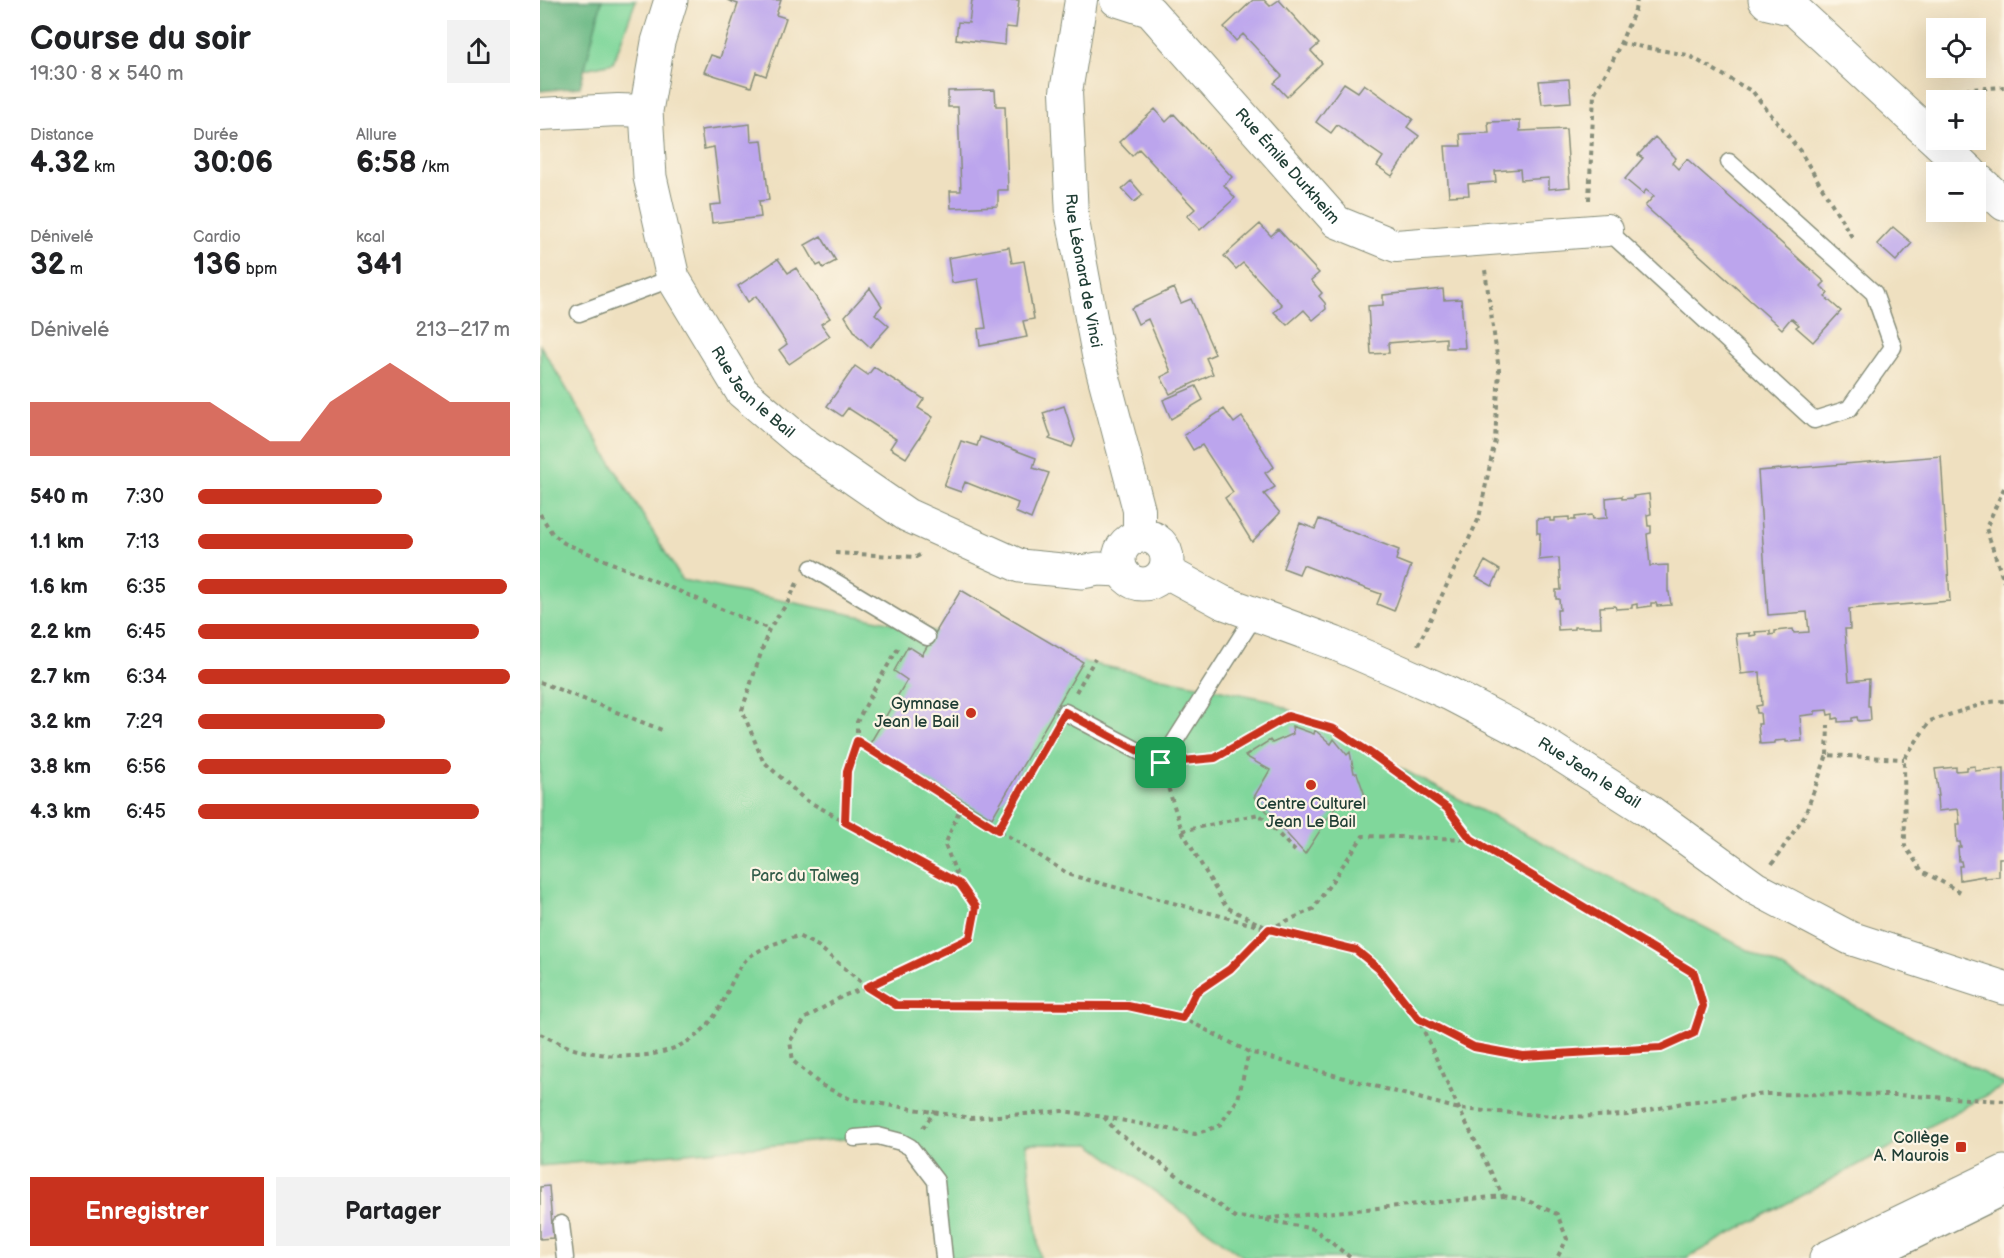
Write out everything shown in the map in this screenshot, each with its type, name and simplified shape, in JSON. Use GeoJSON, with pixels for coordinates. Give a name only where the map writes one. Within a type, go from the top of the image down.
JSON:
{"type":"FeatureCollection","features":[{"type":"Feature","properties":{"kind":"street","name":"Rue Jean le Bail"},"geometry":{"type":"LineString","coordinates":[[671,0],[658,42],[646,111],[650,177],[673,278],[742,392],[801,442],[907,515],[1020,566],[1082,572],[1098,569],[1121,570]]}},
{"type":"Feature","properties":{"kind":"street","name":"Rue Léonard de Vinci"},"geometry":{"type":"LineString","coordinates":[[1081,0],[1066,92],[1072,216],[1098,355],[1139,510],[1139,536]]}},
{"type":"Feature","properties":{"kind":"street","name":"Rue Émile Durkheim"},"geometry":{"type":"LineString","coordinates":[[1116,0],[1150,11],[1336,222],[1396,246],[1597,230]]}},
{"type":"Feature","properties":{"kind":"street"},"geometry":{"type":"LineString","coordinates":[[1784,3],[1959,162]]}},
{"type":"Feature","properties":{"kind":"street"},"geometry":{"type":"LineString","coordinates":[[540,114],[646,111]]}},
{"type":"Feature","properties":{"kind":"street"},"geometry":{"type":"LineString","coordinates":[[1986,187],[2004,204]]}},
{"type":"Feature","properties":{"kind":"street"},"geometry":{"type":"LineString","coordinates":[[1139,536],[1152,538],[1163,546],[1167,557],[1165,571],[1160,579],[1151,584],[1133,583],[1126,578],[1119,563],[1126,543],[1139,536]]}},
{"type":"Feature","properties":{"kind":"street","name":"Rue Jean le Bail"},"geometry":{"type":"LineString","coordinates":[[1165,571],[1222,602],[1334,643],[1450,694],[1536,739],[1646,809],[1755,888],[1850,938],[2004,988]]}},
{"type":"Feature","properties":{"kind":"street"},"geometry":{"type":"LineString","coordinates":[[1833,1255],[2004,1172]]}},
{"type":"Feature","properties":{"kind":"lane"},"geometry":{"type":"LineString","coordinates":[[1597,230],[1814,420],[1849,409],[1893,347],[1874,293],[1729,162]]}},
{"type":"Feature","properties":{"kind":"lane"},"geometry":{"type":"LineString","coordinates":[[579,313],[673,278]]}},
{"type":"Feature","properties":{"kind":"lane"},"geometry":{"type":"LineString","coordinates":[[807,571],[927,637]]}},
{"type":"Feature","properties":{"kind":"lane"},"geometry":{"type":"LineString","coordinates":[[1065,712],[1161,763],[1255,615]]}},
{"type":"Feature","properties":{"kind":"lane"},"geometry":{"type":"LineString","coordinates":[[855,1138],[878,1136],[901,1142],[910,1147],[936,1181],[944,1258]]}},
{"type":"Feature","properties":{"kind":"lane"},"geometry":{"type":"LineString","coordinates":[[1833,1255],[1886,1255],[2004,1197]]}},
{"type":"Feature","properties":{"kind":"lane"},"geometry":{"type":"LineString","coordinates":[[561,1224],[565,1258]]}},
{"type":"Feature","properties":{"kind":"path"},"geometry":{"type":"LineString","coordinates":[[1597,230],[1594,94],[1620,43],[1635,10],[1637,0]]}},
{"type":"Feature","properties":{"kind":"path"},"geometry":{"type":"LineString","coordinates":[[1620,43],[1688,55],[1753,92],[1800,151],[1852,237],[1851,271]]}},
{"type":"Feature","properties":{"kind":"path"},"geometry":{"type":"LineString","coordinates":[[1955,90],[2004,87]]}},
{"type":"Feature","properties":{"kind":"path"},"geometry":{"type":"LineString","coordinates":[[1403,673],[1432,619],[1479,518],[1495,440],[1499,370],[1481,240]]}},
{"type":"Feature","properties":{"kind":"path"},"geometry":{"type":"LineString","coordinates":[[2004,488],[1986,528],[2004,582]]}},
{"type":"Feature","properties":{"kind":"path"},"geometry":{"type":"LineString","coordinates":[[540,514],[552,533],[564,543],[769,630]]}},
{"type":"Feature","properties":{"kind":"path"},"geometry":{"type":"LineString","coordinates":[[834,553],[916,557],[953,536]]}},
{"type":"Feature","properties":{"kind":"path"},"geometry":{"type":"LineString","coordinates":[[807,571],[769,630],[742,710],[763,761],[804,799],[960,884]]}},
{"type":"Feature","properties":{"kind":"path"},"geometry":{"type":"LineString","coordinates":[[845,822],[847,771],[857,741],[857,722],[911,627]]}},
{"type":"Feature","properties":{"kind":"path"},"geometry":{"type":"LineString","coordinates":[[998,830],[1095,659]]}},
{"type":"Feature","properties":{"kind":"path"},"geometry":{"type":"LineString","coordinates":[[540,682],[662,730]]}},
{"type":"Feature","properties":{"kind":"path"},"geometry":{"type":"LineString","coordinates":[[1960,892],[1922,871],[1905,846],[1904,759],[1930,721],[1989,702],[2004,701]]}},
{"type":"Feature","properties":{"kind":"path"},"geometry":{"type":"LineString","coordinates":[[1269,929],[1226,907],[1182,831],[1161,763],[1215,758],[1288,716],[1334,729],[1447,808],[1471,839],[1694,973],[1703,1006],[1694,1033],[1661,1048],[1523,1056],[1474,1047],[1418,1018]]}},
{"type":"Feature","properties":{"kind":"path"},"geometry":{"type":"LineString","coordinates":[[1755,888],[1805,815],[1827,755],[1828,725]]}},
{"type":"Feature","properties":{"kind":"path"},"geometry":{"type":"LineString","coordinates":[[857,741],[1070,875],[1356,950],[1379,969],[1418,1018],[1459,1109],[1503,1196]]}},
{"type":"Feature","properties":{"kind":"path"},"geometry":{"type":"LineString","coordinates":[[1827,755],[1904,759]]}},
{"type":"Feature","properties":{"kind":"path"},"geometry":{"type":"LineString","coordinates":[[962,806],[945,845],[960,884],[976,907],[970,938],[843,996],[806,1018],[790,1041],[794,1061],[821,1085],[850,1099],[971,1118],[1063,1111],[1195,1134],[1219,1126],[1238,1099],[1249,1052]]}},
{"type":"Feature","properties":{"kind":"path"},"geometry":{"type":"LineString","coordinates":[[1182,831],[1259,814],[1295,851]]}},
{"type":"Feature","properties":{"kind":"path"},"geometry":{"type":"LineString","coordinates":[[1183,1018],[1196,992],[1230,969],[1269,929],[1313,909],[1363,836],[1471,839]]}},
{"type":"Feature","properties":{"kind":"path"},"geometry":{"type":"LineString","coordinates":[[540,1034],[577,1050],[621,1056],[656,1055],[687,1044],[713,1019],[745,960],[777,941],[798,936],[818,946],[867,987],[896,1005],[1128,1006],[1183,1018],[1249,1052],[1459,1109],[1566,1117],[1628,1115],[1688,1102],[1767,1094],[1898,1095],[2004,1101]]}},
{"type":"Feature","properties":{"kind":"path"},"geometry":{"type":"LineString","coordinates":[[1104,1117],[1117,1132],[1235,1217],[1261,1219],[1314,1229],[1351,1258]]}},
{"type":"Feature","properties":{"kind":"path"},"geometry":{"type":"LineString","coordinates":[[1261,1219],[1503,1196],[1526,1200],[1557,1214],[1567,1239],[1557,1258]]}},
{"type":"Feature","properties":{"kind":"green space"},"geometry":{"type":"Polygon","coordinates":[[[540,0],[636,0],[613,63],[540,78],[540,0]]]}},
{"type":"Feature","properties":{"kind":"green space"},"geometry":{"type":"Polygon","coordinates":[[[540,0],[602,0],[580,87],[540,91],[540,0]]]}},
{"type":"Feature","properties":{"kind":"green space","name":"Parc du Talweg"},"geometry":{"type":"Polygon","coordinates":[[[540,345],[682,580],[1270,700],[2004,1086],[1686,1258],[1245,1258],[1090,1144],[1026,1144],[1040,1258],[944,1258],[936,1181],[910,1147],[878,1136],[540,1166],[540,345]]]}},
{"type":"Feature","properties":{"kind":"building"},"geometry":{"type":"Polygon","coordinates":[[[727,0],[781,0],[776,15],[786,18],[766,76],[756,72],[751,87],[704,72],[711,55],[720,58],[738,4],[727,0]]]}},
{"type":"Feature","properties":{"kind":"building"},"geometry":{"type":"Polygon","coordinates":[[[972,0],[1019,0],[1016,28],[1006,27],[1005,45],[956,39],[958,22],[969,23],[972,0]]]}},
{"type":"Feature","properties":{"kind":"building"},"geometry":{"type":"Polygon","coordinates":[[[1253,0],[1264,0],[1270,6],[1279,0],[1319,44],[1311,51],[1322,63],[1287,97],[1274,83],[1282,76],[1243,34],[1236,41],[1224,27],[1253,0]]]}},
{"type":"Feature","properties":{"kind":"building"},"geometry":{"type":"Polygon","coordinates":[[[1569,79],[1571,102],[1542,104],[1539,81],[1569,79]]]}},
{"type":"Feature","properties":{"kind":"building"},"geometry":{"type":"Polygon","coordinates":[[[1344,83],[1358,92],[1364,84],[1413,119],[1407,127],[1419,136],[1392,176],[1377,166],[1383,157],[1337,125],[1331,133],[1316,122],[1344,83]]]}},
{"type":"Feature","properties":{"kind":"building"},"geometry":{"type":"Polygon","coordinates":[[[995,90],[996,106],[1005,106],[1008,190],[998,190],[998,206],[951,208],[950,191],[961,191],[958,107],[948,107],[948,91],[995,90]]]}},
{"type":"Feature","properties":{"kind":"building"},"geometry":{"type":"Polygon","coordinates":[[[1155,109],[1166,122],[1174,114],[1232,177],[1224,185],[1235,198],[1200,230],[1187,216],[1195,209],[1139,149],[1132,156],[1119,142],[1155,109]]]}},
{"type":"Feature","properties":{"kind":"building"},"geometry":{"type":"Polygon","coordinates":[[[1520,121],[1520,131],[1566,129],[1570,187],[1549,189],[1549,178],[1521,180],[1520,169],[1495,171],[1496,182],[1468,184],[1469,195],[1449,196],[1445,146],[1461,146],[1460,134],[1489,133],[1488,122],[1520,121]]]}},
{"type":"Feature","properties":{"kind":"building"},"geometry":{"type":"Polygon","coordinates":[[[750,124],[751,141],[762,140],[769,200],[759,201],[761,217],[712,223],[710,205],[721,204],[714,147],[704,149],[701,130],[750,124]]]}},
{"type":"Feature","properties":{"kind":"building"},"geometry":{"type":"Polygon","coordinates":[[[1655,137],[1676,158],[1672,163],[1678,169],[1687,159],[1825,282],[1821,286],[1828,293],[1825,297],[1841,311],[1813,342],[1796,327],[1799,325],[1791,318],[1782,329],[1645,206],[1654,196],[1646,190],[1643,194],[1625,179],[1643,158],[1638,155],[1655,137]]]}},
{"type":"Feature","properties":{"kind":"building"},"geometry":{"type":"Polygon","coordinates":[[[1131,181],[1143,195],[1134,202],[1122,189],[1131,181]]]}},
{"type":"Feature","properties":{"kind":"building"},"geometry":{"type":"Polygon","coordinates":[[[1260,224],[1271,236],[1278,229],[1319,273],[1311,280],[1322,293],[1319,296],[1325,303],[1326,309],[1313,320],[1304,310],[1287,325],[1274,312],[1282,305],[1243,263],[1236,269],[1224,256],[1260,224]]]}},
{"type":"Feature","properties":{"kind":"building"},"geometry":{"type":"Polygon","coordinates":[[[1893,227],[1912,243],[1896,261],[1877,244],[1893,227]]]}},
{"type":"Feature","properties":{"kind":"building"},"geometry":{"type":"Polygon","coordinates":[[[821,236],[836,261],[823,268],[821,264],[817,266],[805,245],[821,236]]]}},
{"type":"Feature","properties":{"kind":"building"},"geometry":{"type":"Polygon","coordinates":[[[1009,247],[1012,263],[1024,261],[1034,319],[1023,321],[1027,337],[980,346],[978,329],[986,328],[978,279],[952,283],[948,258],[1009,247]]]}},
{"type":"Feature","properties":{"kind":"building"},"geometry":{"type":"Polygon","coordinates":[[[778,259],[788,273],[796,268],[830,318],[821,324],[830,336],[789,364],[779,350],[787,344],[756,296],[748,302],[738,286],[778,259]]]}},
{"type":"Feature","properties":{"kind":"building"},"geometry":{"type":"Polygon","coordinates":[[[870,288],[882,306],[875,314],[889,326],[870,347],[856,334],[845,316],[870,288]]]}},
{"type":"Feature","properties":{"kind":"building"},"geometry":{"type":"Polygon","coordinates":[[[1174,288],[1181,303],[1191,299],[1215,354],[1206,358],[1213,374],[1170,394],[1161,377],[1171,372],[1148,319],[1138,324],[1131,308],[1174,288]]]}},
{"type":"Feature","properties":{"kind":"building"},"geometry":{"type":"Polygon","coordinates":[[[1443,289],[1444,300],[1461,299],[1465,348],[1446,348],[1446,338],[1388,343],[1389,353],[1371,354],[1368,306],[1383,305],[1383,295],[1443,289]]]}},
{"type":"Feature","properties":{"kind":"building"},"geometry":{"type":"Polygon","coordinates":[[[855,366],[868,375],[874,367],[924,399],[918,408],[933,417],[906,458],[890,448],[896,439],[848,408],[842,416],[827,406],[855,366]]]}},
{"type":"Feature","properties":{"kind":"building"},"geometry":{"type":"Polygon","coordinates":[[[1196,386],[1203,400],[1171,419],[1163,400],[1196,386]]]}},
{"type":"Feature","properties":{"kind":"building"},"geometry":{"type":"Polygon","coordinates":[[[1064,406],[1075,440],[1072,447],[1049,439],[1051,437],[1043,413],[1064,406]]]}},
{"type":"Feature","properties":{"kind":"building"},"geometry":{"type":"Polygon","coordinates":[[[1224,409],[1234,423],[1242,417],[1274,467],[1265,473],[1275,487],[1264,494],[1280,513],[1252,542],[1225,498],[1233,492],[1202,445],[1193,450],[1184,435],[1224,409]]]}},
{"type":"Feature","properties":{"kind":"building"},"geometry":{"type":"Polygon","coordinates":[[[980,437],[1036,458],[1033,468],[1049,473],[1031,519],[1015,512],[1018,503],[965,482],[961,492],[944,486],[961,441],[977,446],[980,437]]]}},
{"type":"Feature","properties":{"kind":"building"},"geometry":{"type":"Polygon","coordinates":[[[1941,456],[1950,601],[1849,609],[1850,629],[1845,629],[1849,681],[1869,679],[1868,706],[1870,706],[1871,720],[1858,721],[1857,717],[1852,718],[1852,721],[1838,722],[1838,718],[1833,719],[1833,714],[1828,715],[1827,710],[1815,711],[1815,714],[1800,716],[1802,741],[1786,742],[1786,740],[1760,744],[1758,724],[1761,724],[1760,713],[1757,713],[1756,706],[1762,705],[1760,672],[1741,674],[1736,634],[1750,633],[1750,636],[1756,635],[1755,632],[1770,631],[1770,635],[1775,634],[1775,631],[1793,629],[1794,633],[1809,632],[1807,612],[1768,615],[1758,471],[1941,456]]]}},
{"type":"Feature","properties":{"kind":"building"},"geometry":{"type":"Polygon","coordinates":[[[1649,494],[1651,514],[1647,515],[1651,533],[1647,534],[1650,566],[1668,565],[1668,592],[1671,605],[1657,606],[1656,603],[1651,603],[1651,606],[1637,608],[1637,604],[1632,605],[1632,608],[1600,607],[1601,627],[1574,627],[1574,629],[1558,630],[1557,610],[1560,610],[1556,590],[1561,590],[1559,558],[1539,560],[1540,533],[1537,533],[1537,519],[1550,518],[1550,521],[1555,521],[1555,518],[1569,517],[1569,520],[1575,520],[1575,517],[1592,515],[1593,519],[1607,518],[1606,498],[1622,496],[1622,499],[1634,498],[1633,496],[1649,494]]]}},
{"type":"Feature","properties":{"kind":"building"},"geometry":{"type":"Polygon","coordinates":[[[1319,519],[1399,550],[1396,560],[1411,566],[1394,611],[1377,604],[1381,594],[1303,565],[1299,574],[1283,568],[1300,523],[1315,529],[1319,519]]]}},
{"type":"Feature","properties":{"kind":"building"},"geometry":{"type":"Polygon","coordinates":[[[1485,561],[1500,570],[1492,586],[1476,577],[1485,561]]]}},
{"type":"Feature","properties":{"kind":"building","name":"Gymnase Jean le Bail"},"geometry":{"type":"Polygon","coordinates":[[[961,590],[1083,662],[992,818],[869,745],[907,680],[894,671],[908,646],[922,655],[961,590]]]}},
{"type":"Feature","properties":{"kind":"building","name":"Centre Culturel Jean Le Bail"},"geometry":{"type":"Polygon","coordinates":[[[1292,726],[1314,734],[1315,730],[1331,744],[1334,739],[1347,755],[1350,752],[1354,773],[1357,773],[1368,804],[1357,806],[1357,802],[1336,806],[1305,854],[1254,797],[1270,770],[1245,756],[1270,740],[1272,743],[1293,734],[1292,726]]]}},
{"type":"Feature","properties":{"kind":"building"},"geometry":{"type":"Polygon","coordinates":[[[1975,766],[1975,771],[2004,768],[2004,858],[1999,858],[1999,877],[1984,878],[1984,876],[1960,880],[1959,866],[1962,866],[1959,861],[1958,847],[1961,847],[1960,842],[1957,842],[1956,824],[1960,824],[1958,809],[1938,811],[1937,796],[1939,796],[1935,769],[1956,767],[1956,771],[1967,770],[1967,767],[1975,766]]]}},
{"type":"Feature","properties":{"kind":"building"},"geometry":{"type":"Polygon","coordinates":[[[549,1186],[553,1238],[540,1239],[540,1187],[549,1186]]]}},
{"type":"Feature","properties":{"kind":"place","name":"Gymnase Jean le Bail"},"geometry":{"type":"Point","coordinates":[971,713]}},
{"type":"Feature","properties":{"kind":"place","name":"Centre Culturel Jean Le Bail"},"geometry":{"type":"Point","coordinates":[1311,785]}},
{"type":"Feature","properties":{"kind":"place","name":"Collège A. Maurois"},"geometry":{"type":"Point","coordinates":[1961,1147]}},
{"type":"Feature","properties":{"kind":"route"},"geometry":{"type":"LineString","coordinates":[[1065,712],[1161,763],[1215,758],[1288,716],[1334,729],[1447,808],[1471,839],[1694,973],[1703,1006],[1694,1033],[1661,1048],[1523,1056],[1474,1047],[1418,1018],[1379,969],[1356,950],[1269,929],[1230,969],[1196,992],[1183,1018],[1128,1006],[942,1007],[896,1005],[867,987],[970,938],[976,907],[960,884],[845,822],[847,771],[857,741],[998,830],[1065,712]]}}]}
